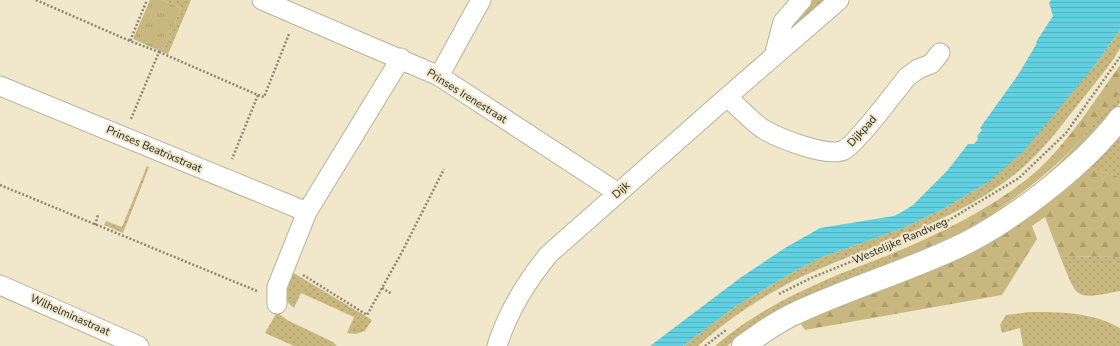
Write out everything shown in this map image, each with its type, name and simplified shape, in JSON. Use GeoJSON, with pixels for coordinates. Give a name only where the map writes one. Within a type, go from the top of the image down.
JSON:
{"type":"FeatureCollection","features":[{"type":"Feature","properties":{"kind":"street","name":"Prinses Irenestraat"},"geometry":{"type":"LineString","coordinates":[[262,0],[401,58],[438,76],[618,193]]}},
{"type":"Feature","properties":{"kind":"street"},"geometry":{"type":"LineString","coordinates":[[438,76],[481,0]]}},
{"type":"Feature","properties":{"kind":"street"},"geometry":{"type":"LineString","coordinates":[[774,56],[782,22],[802,0]]}},
{"type":"Feature","properties":{"kind":"street","name":"Dijk"},"geometry":{"type":"LineString","coordinates":[[497,346],[509,313],[533,274],[549,254],[839,0]]}},
{"type":"Feature","properties":{"kind":"street","name":"Dijkpad"},"geometry":{"type":"LineString","coordinates":[[727,97],[764,129],[809,148],[828,152],[838,152],[851,145],[907,77],[918,69],[931,64],[940,52]]}},
{"type":"Feature","properties":{"kind":"street"},"geometry":{"type":"LineString","coordinates":[[277,300],[277,287],[307,212],[401,58]]}},
{"type":"Feature","properties":{"kind":"street","name":"Prinses Beatrixstraat"},"geometry":{"type":"LineString","coordinates":[[0,86],[307,212]]}},
{"type":"Feature","properties":{"kind":"street"},"geometry":{"type":"LineString","coordinates":[[743,346],[794,314],[950,251],[993,228],[1041,194],[1073,168],[1103,140],[1120,118]]}},
{"type":"Feature","properties":{"kind":"street","name":"Wilhelminastraat"},"geometry":{"type":"LineString","coordinates":[[0,285],[140,346]]}},
{"type":"Feature","properties":{"kind":"path"},"geometry":{"type":"LineString","coordinates":[[36,0],[130,42],[158,52],[264,97],[297,15]]}},
{"type":"Feature","properties":{"kind":"path"},"geometry":{"type":"LineString","coordinates":[[130,42],[147,0]]}},
{"type":"Feature","properties":{"kind":"path"},"geometry":{"type":"LineString","coordinates":[[124,136],[158,52]]}},
{"type":"Feature","properties":{"kind":"path","name":"Westelijke Randweg"},"geometry":{"type":"LineString","coordinates":[[777,295],[811,278],[939,226],[1019,178],[1066,133],[1120,57]]}},
{"type":"Feature","properties":{"kind":"path"},"geometry":{"type":"LineString","coordinates":[[224,178],[258,94]]}},
{"type":"Feature","properties":{"kind":"path"},"geometry":{"type":"LineString","coordinates":[[287,265],[367,315],[444,169]]}},
{"type":"Feature","properties":{"kind":"path"},"geometry":{"type":"LineString","coordinates":[[0,185],[277,300]]}},
{"type":"Feature","properties":{"kind":"path"},"geometry":{"type":"LineString","coordinates":[[95,225],[98,215]]}},
{"type":"Feature","properties":{"kind":"path"},"geometry":{"type":"LineString","coordinates":[[382,288],[392,294]]}},
{"type":"Feature","properties":{"kind":"path"},"geometry":{"type":"LineString","coordinates":[[706,346],[729,328]]}},
{"type":"Feature","properties":{"kind":"green space"},"geometry":{"type":"Polygon","coordinates":[[[150,0],[162,0],[181,8],[162,52],[133,39],[150,0]]]}},
{"type":"Feature","properties":{"kind":"green space"},"geometry":{"type":"Polygon","coordinates":[[[162,0],[191,0],[168,54],[162,52],[181,8],[162,0]]]}},
{"type":"Feature","properties":{"kind":"green space"},"geometry":{"type":"Polygon","coordinates":[[[812,0],[827,0],[794,27],[792,25],[812,0]]]}},
{"type":"Feature","properties":{"kind":"green space"},"geometry":{"type":"Polygon","coordinates":[[[1120,30],[1120,48],[1114,59],[1054,135],[1020,170],[969,204],[942,218],[801,277],[774,291],[747,308],[698,346],[683,346],[736,306],[795,271],[820,258],[903,228],[943,209],[987,183],[1095,65],[1120,30]]]}},
{"type":"Feature","properties":{"kind":"green space"},"geometry":{"type":"Polygon","coordinates":[[[1120,65],[1120,90],[1117,96],[1081,139],[1034,183],[1008,203],[980,220],[951,236],[892,263],[891,254],[929,237],[989,206],[1040,168],[1062,144],[1120,65]]]}},
{"type":"Feature","properties":{"kind":"green space"},"geometry":{"type":"Polygon","coordinates":[[[1120,90],[1120,103],[1107,120],[1089,140],[1035,188],[987,220],[928,249],[999,208],[1037,183],[1076,146],[1120,90]]]}},
{"type":"Feature","properties":{"kind":"green space"},"geometry":{"type":"Polygon","coordinates":[[[1120,135],[1120,177],[1089,168],[1120,135]]]}},
{"type":"Feature","properties":{"kind":"green space"},"geometry":{"type":"Polygon","coordinates":[[[147,166],[149,167],[123,233],[104,225],[106,221],[122,227],[147,166]]]}},
{"type":"Feature","properties":{"kind":"green space"},"geometry":{"type":"Polygon","coordinates":[[[1089,168],[1120,177],[1120,257],[1060,256],[1045,217],[1032,226],[1037,239],[1002,295],[805,330],[800,323],[1015,226],[1051,201],[1089,168]]]}},
{"type":"Feature","properties":{"kind":"green space"},"geometry":{"type":"Polygon","coordinates":[[[891,254],[892,263],[745,333],[727,346],[715,346],[755,316],[798,292],[891,254]]]}},
{"type":"Feature","properties":{"kind":"green space"},"geometry":{"type":"Polygon","coordinates":[[[1060,256],[1120,257],[1120,291],[1093,296],[1079,293],[1070,281],[1060,256]]]}},
{"type":"Feature","properties":{"kind":"green space"},"geometry":{"type":"Polygon","coordinates":[[[292,272],[372,320],[365,331],[356,334],[347,333],[354,317],[301,293],[294,308],[288,303],[285,293],[292,272]]]}},
{"type":"Feature","properties":{"kind":"green space"},"geometry":{"type":"Polygon","coordinates":[[[277,312],[287,320],[333,342],[337,346],[294,346],[265,333],[277,312]]]}},
{"type":"Feature","properties":{"kind":"green space"},"geometry":{"type":"Polygon","coordinates":[[[1029,312],[1076,314],[1109,323],[1120,328],[1120,346],[1023,346],[1020,328],[1002,333],[1000,325],[1006,315],[1029,312]]]}},
{"type":"Feature","properties":{"kind":"water"},"geometry":{"type":"Polygon","coordinates":[[[1051,0],[1120,0],[1120,30],[1095,65],[1023,152],[987,183],[943,209],[903,228],[820,258],[795,271],[736,306],[683,346],[650,346],[740,278],[785,248],[820,228],[894,216],[913,205],[947,171],[968,144],[974,144],[978,139],[977,136],[982,130],[980,128],[1018,75],[1037,43],[1036,42],[1053,16],[1049,3],[1051,0]]]}}]}
